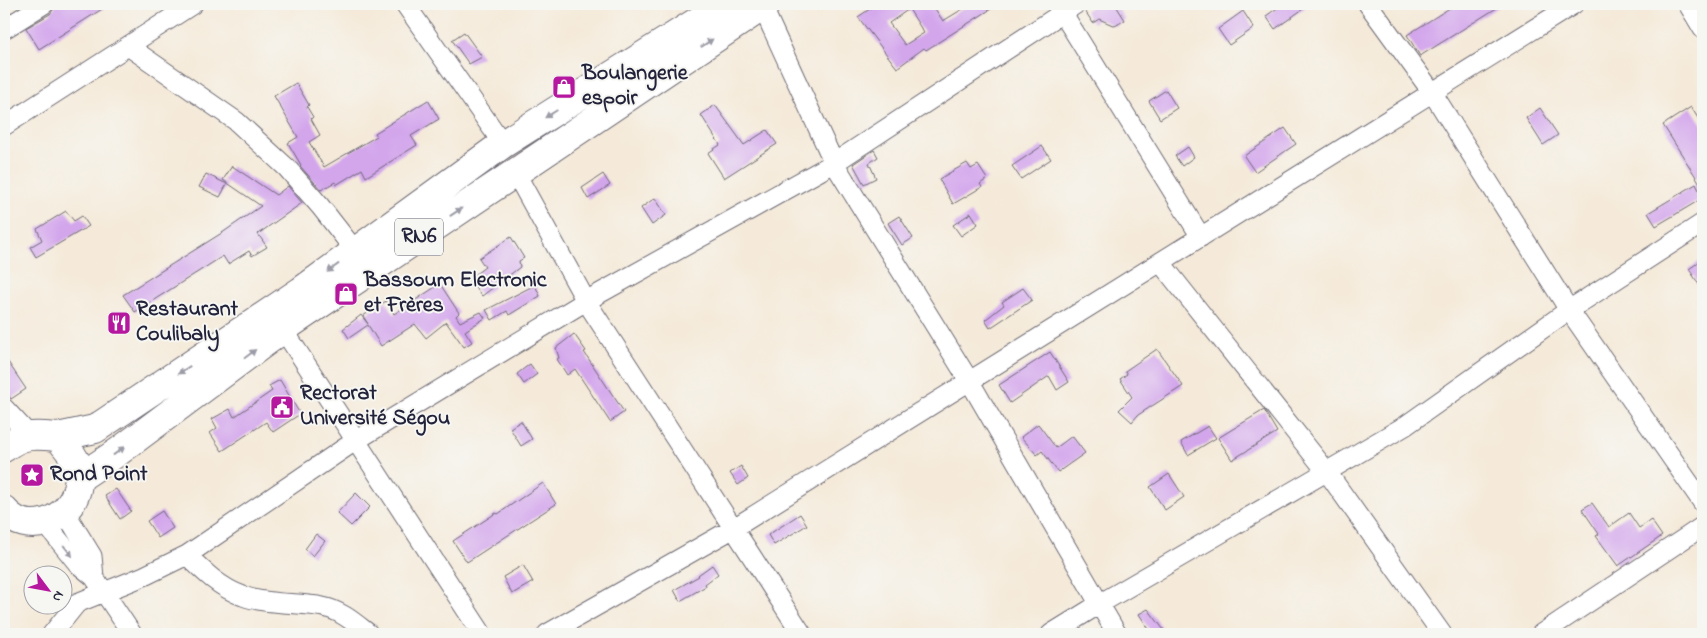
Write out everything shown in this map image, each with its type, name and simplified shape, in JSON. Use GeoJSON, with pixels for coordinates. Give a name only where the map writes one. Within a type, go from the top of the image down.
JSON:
{"type":"FeatureCollection","features":[{"type":"Feature","properties":{"kind":"highway","name":"RN6"},"geometry":{"type":"LineString","coordinates":[[58,437],[95,429],[301,291],[504,144],[725,4]]}},
{"type":"Feature","properties":{"kind":"highway","name":"RN6"},"geometry":{"type":"LineString","coordinates":[[79,478],[118,452],[283,329],[764,5]]}},
{"type":"Feature","properties":{"kind":"highway"},"geometry":{"type":"LineString","coordinates":[[4,448],[15,440],[29,435],[58,437],[78,465],[79,478],[74,500],[55,518],[31,524],[18,521],[5,513]]}},
{"type":"Feature","properties":{"kind":"street"},"geometry":{"type":"LineString","coordinates":[[4,29],[44,4]]}},
{"type":"Feature","properties":{"kind":"street"},"geometry":{"type":"LineString","coordinates":[[4,126],[193,4]]}},
{"type":"Feature","properties":{"kind":"street"},"geometry":{"type":"LineString","coordinates":[[404,4],[504,144]]}},
{"type":"Feature","properties":{"kind":"street"},"geometry":{"type":"LineString","coordinates":[[1368,4],[1432,92],[1569,310],[1703,503]]}},
{"type":"Feature","properties":{"kind":"street"},"geometry":{"type":"LineString","coordinates":[[547,634],[734,528],[1574,4]]}},
{"type":"Feature","properties":{"kind":"street"},"geometry":{"type":"LineString","coordinates":[[1688,4],[1703,29]]}},
{"type":"Feature","properties":{"kind":"street"},"geometry":{"type":"LineString","coordinates":[[764,5],[834,163],[970,382],[1117,634]]}},
{"type":"Feature","properties":{"kind":"street"},"geometry":{"type":"LineString","coordinates":[[52,634],[77,602],[99,584],[144,576],[187,555],[355,441],[586,301],[834,163],[1065,7],[1201,237]]}},
{"type":"Feature","properties":{"kind":"street"},"geometry":{"type":"LineString","coordinates":[[128,46],[236,121],[287,168],[356,252]]}},
{"type":"Feature","properties":{"kind":"street"},"geometry":{"type":"LineString","coordinates":[[515,172],[586,301],[802,634]]}},
{"type":"Feature","properties":{"kind":"street"},"geometry":{"type":"LineString","coordinates":[[1052,634],[1100,603],[1405,426],[1569,310],[1703,222]]}},
{"type":"Feature","properties":{"kind":"street"},"geometry":{"type":"LineString","coordinates":[[1161,263],[1327,472],[1442,634]]}},
{"type":"Feature","properties":{"kind":"street"},"geometry":{"type":"LineString","coordinates":[[283,329],[482,634]]}},
{"type":"Feature","properties":{"kind":"street"},"geometry":{"type":"LineString","coordinates":[[4,408],[29,435]]}},
{"type":"Feature","properties":{"kind":"street"},"geometry":{"type":"LineString","coordinates":[[55,518],[78,564],[99,584],[132,634]]}},
{"type":"Feature","properties":{"kind":"street"},"geometry":{"type":"LineString","coordinates":[[1541,634],[1703,526]]}},
{"type":"Feature","properties":{"kind":"street"},"geometry":{"type":"LineString","coordinates":[[187,555],[210,578],[242,596],[281,603],[324,607],[346,617],[369,634]]}},
{"type":"Feature","properties":{"kind":"building"},"geometry":{"type":"Polygon","coordinates":[[[57,4],[110,4],[39,49],[26,28],[50,14],[57,4]]]}},
{"type":"Feature","properties":{"kind":"building"},"geometry":{"type":"Polygon","coordinates":[[[877,4],[932,4],[943,21],[971,4],[999,4],[926,50],[924,48],[897,68],[858,17],[877,4]],[[909,9],[889,23],[905,45],[924,33],[909,9]]]}},
{"type":"Feature","properties":{"kind":"building"},"geometry":{"type":"Polygon","coordinates":[[[1095,4],[1115,4],[1125,20],[1115,26],[1099,19],[1093,23],[1085,11],[1095,4]]]}},
{"type":"Feature","properties":{"kind":"building"},"geometry":{"type":"Polygon","coordinates":[[[1283,4],[1310,4],[1275,29],[1266,16],[1283,4]]]}},
{"type":"Feature","properties":{"kind":"building"},"geometry":{"type":"Polygon","coordinates":[[[1456,4],[1503,4],[1420,56],[1407,35],[1456,4]]]}},
{"type":"Feature","properties":{"kind":"building"},"geometry":{"type":"Polygon","coordinates":[[[1243,11],[1254,28],[1229,45],[1218,29],[1243,11]]]}},
{"type":"Feature","properties":{"kind":"building"},"geometry":{"type":"Polygon","coordinates":[[[464,32],[482,57],[469,64],[452,40],[464,32]]]}},
{"type":"Feature","properties":{"kind":"building"},"geometry":{"type":"Polygon","coordinates":[[[296,83],[309,105],[307,107],[313,117],[311,119],[320,135],[309,142],[324,167],[377,136],[375,133],[428,100],[439,119],[411,136],[417,145],[366,177],[362,169],[336,185],[335,182],[321,190],[300,166],[288,143],[298,137],[274,96],[296,83]]]}},
{"type":"Feature","properties":{"kind":"building"},"geometry":{"type":"Polygon","coordinates":[[[1166,90],[1177,108],[1160,119],[1149,101],[1166,90]]]}},
{"type":"Feature","properties":{"kind":"building"},"geometry":{"type":"Polygon","coordinates":[[[715,105],[744,145],[767,130],[777,144],[724,178],[708,153],[720,145],[701,115],[715,105]]]}},
{"type":"Feature","properties":{"kind":"building"},"geometry":{"type":"Polygon","coordinates":[[[1691,107],[1703,126],[1703,188],[1663,125],[1691,107]]]}},
{"type":"Feature","properties":{"kind":"building"},"geometry":{"type":"Polygon","coordinates":[[[1540,108],[1558,135],[1543,145],[1526,118],[1540,108]]]}},
{"type":"Feature","properties":{"kind":"building"},"geometry":{"type":"Polygon","coordinates":[[[1285,128],[1296,144],[1255,172],[1244,156],[1285,128]]]}},
{"type":"Feature","properties":{"kind":"building"},"geometry":{"type":"Polygon","coordinates":[[[1042,146],[1051,159],[1021,179],[1012,166],[1042,146]]]}},
{"type":"Feature","properties":{"kind":"building"},"geometry":{"type":"Polygon","coordinates":[[[1188,147],[1194,157],[1182,166],[1175,156],[1188,147]]]}},
{"type":"Feature","properties":{"kind":"building"},"geometry":{"type":"Polygon","coordinates":[[[874,150],[878,157],[869,163],[876,178],[864,184],[853,164],[874,150]]]}},
{"type":"Feature","properties":{"kind":"building"},"geometry":{"type":"Polygon","coordinates":[[[967,163],[971,169],[978,165],[987,179],[980,184],[982,187],[953,204],[939,179],[967,163]]]}},
{"type":"Feature","properties":{"kind":"building"},"geometry":{"type":"Polygon","coordinates":[[[232,166],[276,195],[288,186],[302,203],[258,234],[267,247],[252,256],[249,251],[228,264],[223,256],[135,312],[123,295],[261,206],[223,180],[232,166]]]}},
{"type":"Feature","properties":{"kind":"building"},"geometry":{"type":"Polygon","coordinates":[[[206,174],[227,184],[220,197],[199,187],[206,174]]]}},
{"type":"Feature","properties":{"kind":"building"},"geometry":{"type":"Polygon","coordinates":[[[603,174],[610,185],[588,199],[582,188],[603,174]]]}},
{"type":"Feature","properties":{"kind":"building"},"geometry":{"type":"Polygon","coordinates":[[[1696,184],[1703,198],[1656,226],[1648,213],[1696,184]]]}},
{"type":"Feature","properties":{"kind":"building"},"geometry":{"type":"Polygon","coordinates":[[[655,198],[666,215],[652,225],[641,208],[655,198]]]}},
{"type":"Feature","properties":{"kind":"building"},"geometry":{"type":"Polygon","coordinates":[[[66,211],[74,221],[82,216],[89,226],[36,257],[30,247],[42,240],[37,229],[66,211]]]}},
{"type":"Feature","properties":{"kind":"building"},"geometry":{"type":"Polygon","coordinates":[[[971,213],[978,224],[961,236],[953,225],[971,213]]]}},
{"type":"Feature","properties":{"kind":"building"},"geometry":{"type":"Polygon","coordinates":[[[899,216],[913,238],[902,245],[888,223],[899,216]]]}},
{"type":"Feature","properties":{"kind":"building"},"geometry":{"type":"Polygon","coordinates":[[[511,237],[524,258],[519,261],[520,267],[482,296],[469,279],[485,267],[479,258],[511,237]]]}},
{"type":"Feature","properties":{"kind":"building"},"geometry":{"type":"Polygon","coordinates":[[[1703,259],[1703,291],[1689,269],[1703,259]]]}},
{"type":"Feature","properties":{"kind":"building"},"geometry":{"type":"Polygon","coordinates":[[[440,284],[459,313],[456,316],[460,322],[481,312],[485,318],[465,331],[472,342],[464,347],[446,322],[426,338],[415,324],[381,346],[368,325],[349,338],[343,329],[361,315],[368,324],[363,316],[386,301],[394,314],[440,284]]]}},
{"type":"Feature","properties":{"kind":"building"},"geometry":{"type":"Polygon","coordinates":[[[535,285],[540,296],[509,315],[507,311],[492,320],[486,310],[535,285]]]}},
{"type":"Feature","properties":{"kind":"building"},"geometry":{"type":"Polygon","coordinates":[[[1023,288],[1032,300],[990,328],[985,320],[1004,305],[1002,302],[1023,288]]]}},
{"type":"Feature","properties":{"kind":"building"},"geometry":{"type":"Polygon","coordinates":[[[574,334],[624,412],[610,422],[575,369],[567,375],[557,359],[559,358],[556,348],[574,334]]]}},
{"type":"Feature","properties":{"kind":"building"},"geometry":{"type":"Polygon","coordinates":[[[1157,349],[1183,386],[1138,415],[1132,422],[1119,410],[1132,397],[1120,379],[1127,374],[1125,371],[1157,349]]]}},
{"type":"Feature","properties":{"kind":"building"},"geometry":{"type":"Polygon","coordinates":[[[1050,352],[1069,382],[1057,390],[1049,376],[1010,403],[999,385],[1050,352]]]}},
{"type":"Feature","properties":{"kind":"building"},"geometry":{"type":"Polygon","coordinates":[[[4,356],[26,389],[11,399],[4,390],[4,356]]]}},
{"type":"Feature","properties":{"kind":"building"},"geometry":{"type":"Polygon","coordinates":[[[530,364],[537,374],[524,384],[517,374],[530,364]]]}},
{"type":"Feature","properties":{"kind":"building"},"geometry":{"type":"Polygon","coordinates":[[[280,380],[300,414],[273,432],[266,422],[222,451],[210,433],[217,428],[212,419],[230,409],[234,417],[272,391],[269,386],[280,380]]]}},
{"type":"Feature","properties":{"kind":"building"},"geometry":{"type":"Polygon","coordinates":[[[1264,410],[1277,432],[1232,460],[1218,438],[1264,410]]]}},
{"type":"Feature","properties":{"kind":"building"},"geometry":{"type":"Polygon","coordinates":[[[521,421],[532,439],[521,446],[510,428],[521,421]]]}},
{"type":"Feature","properties":{"kind":"building"},"geometry":{"type":"Polygon","coordinates":[[[1038,424],[1056,448],[1072,436],[1085,453],[1058,472],[1042,451],[1037,455],[1021,437],[1038,424]]]}},
{"type":"Feature","properties":{"kind":"building"},"geometry":{"type":"Polygon","coordinates":[[[1208,426],[1216,438],[1188,455],[1181,442],[1208,426]]]}},
{"type":"Feature","properties":{"kind":"building"},"geometry":{"type":"Polygon","coordinates":[[[741,466],[748,478],[738,485],[730,473],[741,466]]]}},
{"type":"Feature","properties":{"kind":"building"},"geometry":{"type":"Polygon","coordinates":[[[1169,474],[1184,497],[1165,510],[1150,487],[1169,474]]]}},
{"type":"Feature","properties":{"kind":"building"},"geometry":{"type":"Polygon","coordinates":[[[543,483],[556,504],[467,562],[453,541],[496,513],[498,514],[543,483]]]}},
{"type":"Feature","properties":{"kind":"building"},"geometry":{"type":"Polygon","coordinates":[[[116,489],[131,511],[120,519],[105,496],[116,489]]]}},
{"type":"Feature","properties":{"kind":"building"},"geometry":{"type":"Polygon","coordinates":[[[356,493],[370,507],[351,526],[337,513],[356,493]]]}},
{"type":"Feature","properties":{"kind":"building"},"geometry":{"type":"Polygon","coordinates":[[[1592,503],[1609,527],[1629,513],[1639,528],[1651,520],[1662,536],[1618,566],[1596,536],[1599,534],[1582,509],[1592,503]]]}},
{"type":"Feature","properties":{"kind":"building"},"geometry":{"type":"Polygon","coordinates":[[[162,511],[173,528],[158,538],[147,521],[162,511]]]}},
{"type":"Feature","properties":{"kind":"building"},"geometry":{"type":"Polygon","coordinates":[[[800,514],[807,525],[774,545],[768,535],[800,514]]]}},
{"type":"Feature","properties":{"kind":"building"},"geometry":{"type":"Polygon","coordinates":[[[316,534],[325,541],[313,556],[305,549],[316,534]]]}},
{"type":"Feature","properties":{"kind":"building"},"geometry":{"type":"Polygon","coordinates":[[[523,565],[533,582],[512,594],[503,577],[523,565]]]}},
{"type":"Feature","properties":{"kind":"building"},"geometry":{"type":"Polygon","coordinates":[[[712,565],[718,574],[705,584],[706,586],[680,601],[674,590],[699,576],[712,565]]]}},
{"type":"Feature","properties":{"kind":"building"},"geometry":{"type":"Polygon","coordinates":[[[1148,609],[1167,634],[1152,634],[1139,614],[1148,609]]]}},
{"type":"Feature","properties":{"kind":"place","name":"Boulangerie espoir"},"geometry":{"type":"Point","coordinates":[564,87]}},
{"type":"Feature","properties":{"kind":"place","name":"Bassoum Electronic et Frères"},"geometry":{"type":"Point","coordinates":[346,294]}},
{"type":"Feature","properties":{"kind":"place","name":"Restaurant Coulibaly"},"geometry":{"type":"Point","coordinates":[119,323]}},
{"type":"Feature","properties":{"kind":"place","name":"Rectorat Université Ségou"},"geometry":{"type":"Point","coordinates":[282,407]}},
{"type":"Feature","properties":{"kind":"place","name":"Rond Point"},"geometry":{"type":"Point","coordinates":[32,475]}}]}
